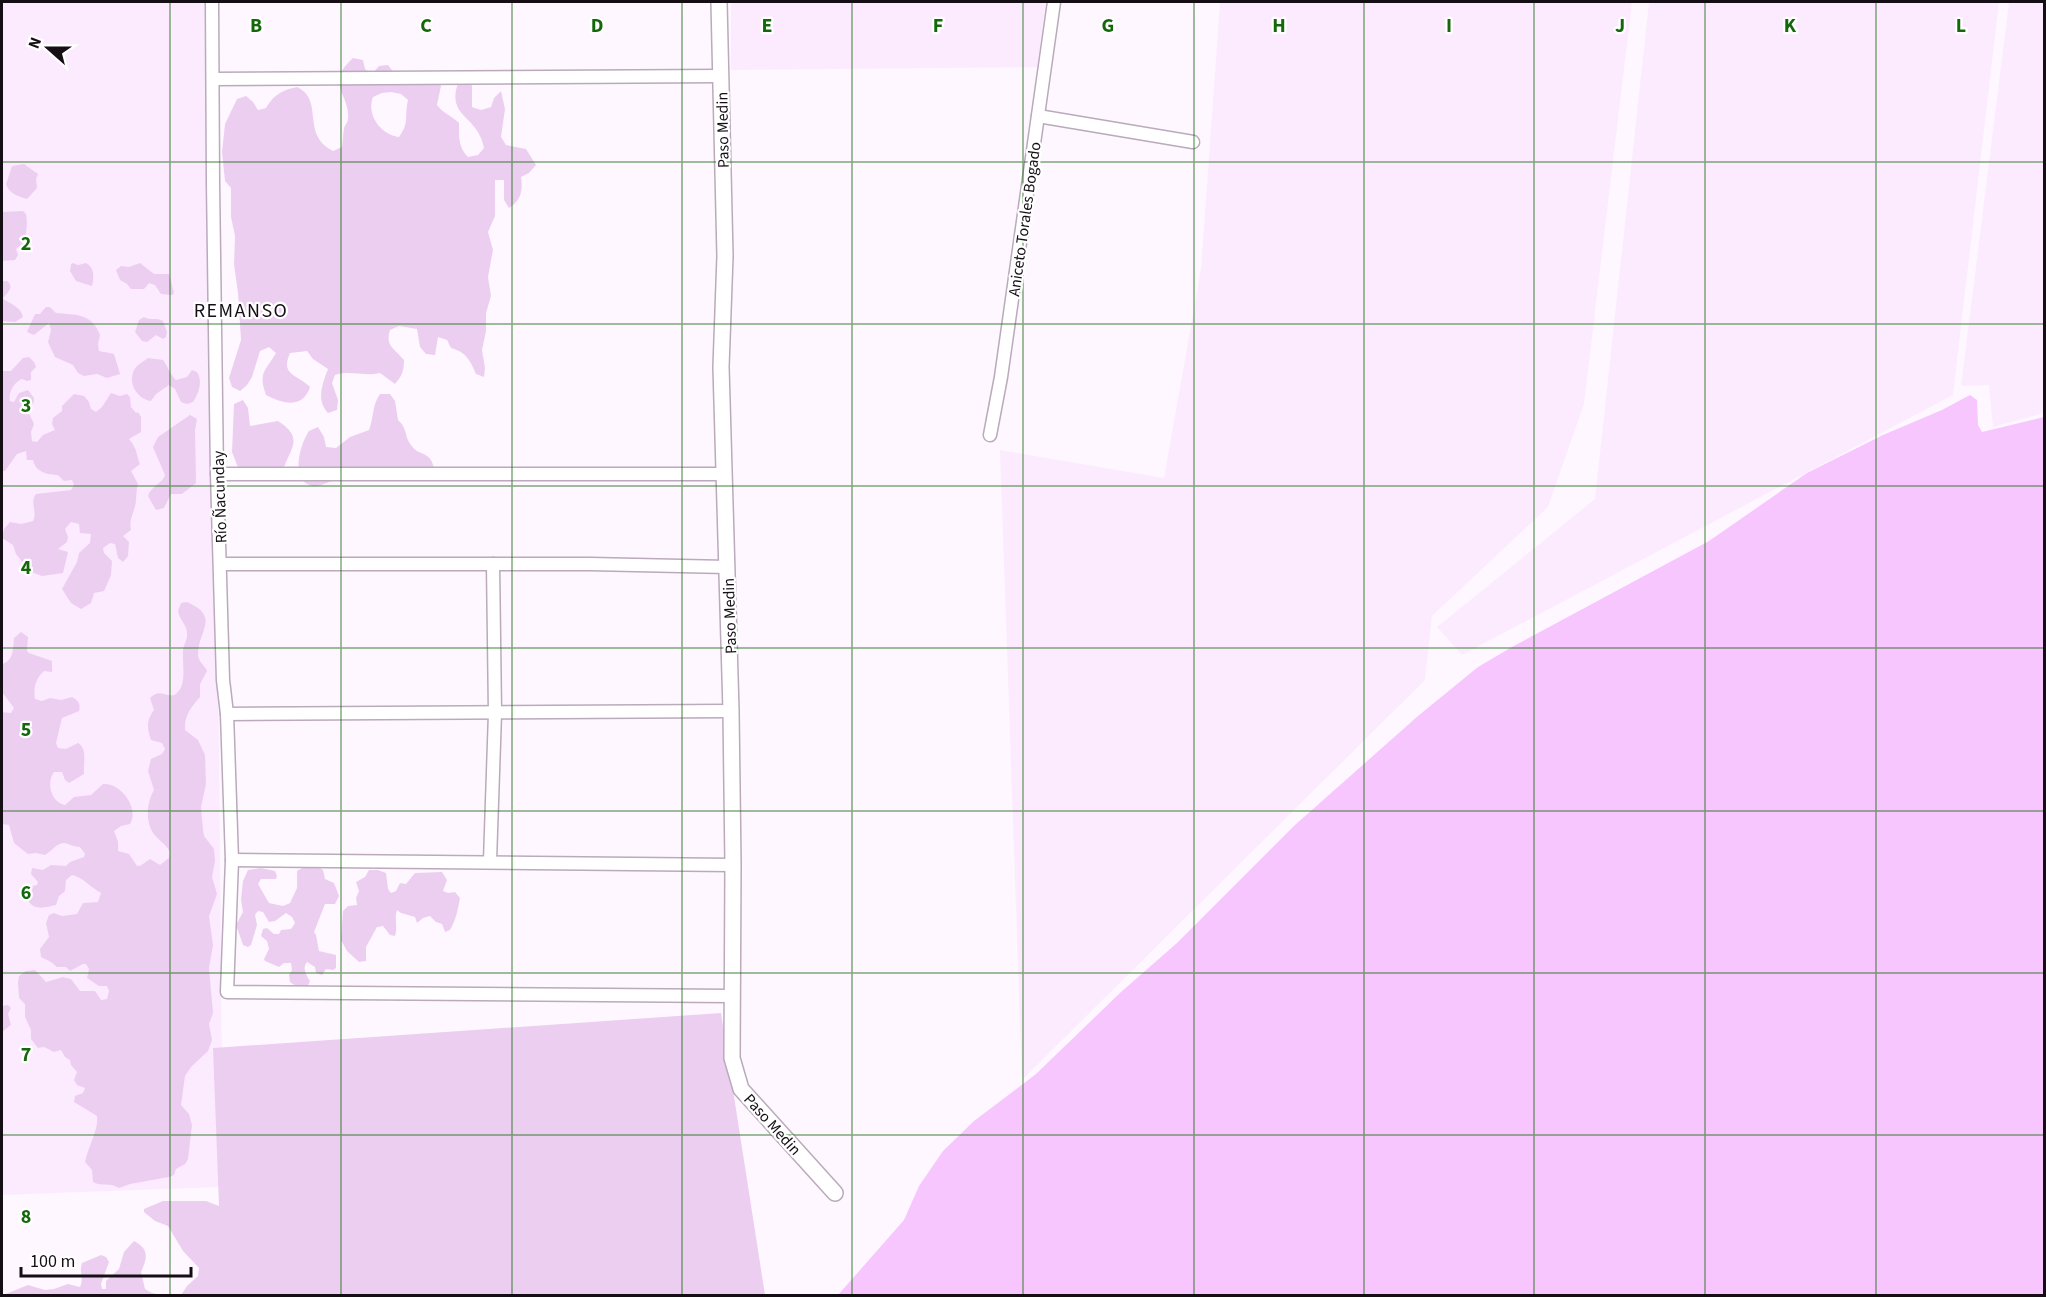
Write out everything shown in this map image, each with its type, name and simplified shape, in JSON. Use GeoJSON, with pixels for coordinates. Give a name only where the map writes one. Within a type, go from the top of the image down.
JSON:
{"type":"FeatureCollection","features":[{"type":"Feature","properties":{"kind":"street","name":"Río Ñacunday"},"geometry":{"type":"LineString","coordinates":[[212,2],[217,474],[223,680],[227,714],[232,860],[226,992],[731,996]]}},
{"type":"Feature","properties":{"kind":"street","name":"Paso Medin"},"geometry":{"type":"LineString","coordinates":[[719,2],[725,256],[721,367],[728,567],[733,865],[732,1058],[741,1089],[835,1193]]}},
{"type":"Feature","properties":{"kind":"street","name":"Aniceto Torales Bogado"},"geometry":{"type":"LineString","coordinates":[[990,435],[1054,2]]}},
{"type":"Feature","properties":{"kind":"street"},"geometry":{"type":"LineString","coordinates":[[213,79],[721,76]]}},
{"type":"Feature","properties":{"kind":"street"},"geometry":{"type":"LineString","coordinates":[[1038,116],[1193,142]]}},
{"type":"Feature","properties":{"kind":"street"},"geometry":{"type":"LineString","coordinates":[[217,474],[725,474]]}},
{"type":"Feature","properties":{"kind":"street"},"geometry":{"type":"LineString","coordinates":[[221,564],[728,567]]}},
{"type":"Feature","properties":{"kind":"street"},"geometry":{"type":"LineString","coordinates":[[489,861],[495,713],[493,564]]}},
{"type":"Feature","properties":{"kind":"street"},"geometry":{"type":"LineString","coordinates":[[227,714],[731,711]]}},
{"type":"Feature","properties":{"kind":"street"},"geometry":{"type":"LineString","coordinates":[[232,860],[733,865]]}},
{"type":"Feature","properties":{"kind":"shaded area"},"geometry":{"type":"Polygon","coordinates":[[[2,2],[212,2],[223,1180],[220,1187],[2,1195],[2,2]]]}},
{"type":"Feature","properties":{"kind":"shaded area"},"geometry":{"type":"Polygon","coordinates":[[[731,2],[1046,2],[1037,67],[731,70],[731,2]]]}},
{"type":"Feature","properties":{"kind":"shaded area"},"geometry":{"type":"Polygon","coordinates":[[[1220,2],[1632,2],[1584,404],[1548,507],[1432,616],[1425,680],[1022,1080],[1000,450],[1164,478],[1201,269],[1220,2]]]}},
{"type":"Feature","properties":{"kind":"shaded area"},"geometry":{"type":"Polygon","coordinates":[[[1649,2],[1999,2],[1953,395],[1462,655],[1437,627],[1595,499],[1649,2]]]}},
{"type":"Feature","properties":{"kind":"shaded area"},"geometry":{"type":"Polygon","coordinates":[[[2009,2],[2044,2],[2044,413],[1993,427],[1989,385],[1961,386],[2009,2]]]}},
{"type":"Feature","properties":{"kind":"shaded area"},"geometry":{"type":"Polygon","coordinates":[[[353,58],[363,60],[365,69],[372,74],[379,66],[388,65],[394,73],[437,78],[441,86],[437,105],[459,123],[461,145],[468,157],[478,155],[484,148],[481,137],[456,103],[455,94],[458,83],[466,78],[472,86],[472,107],[481,110],[491,107],[494,98],[501,91],[505,109],[501,137],[506,145],[526,149],[536,165],[529,173],[521,177],[520,195],[509,208],[504,200],[504,180],[495,180],[495,216],[488,232],[493,250],[488,277],[491,296],[486,313],[486,331],[482,350],[484,377],[476,374],[467,357],[451,348],[447,340],[438,337],[435,355],[426,354],[420,347],[417,329],[399,326],[390,330],[389,335],[391,346],[404,360],[402,373],[395,384],[380,373],[335,375],[332,383],[338,400],[337,410],[328,413],[321,398],[328,369],[313,359],[307,351],[290,353],[287,361],[291,374],[310,387],[303,399],[297,402],[279,401],[266,395],[263,377],[276,353],[269,347],[260,351],[252,377],[247,385],[240,391],[232,387],[229,378],[241,340],[234,264],[235,236],[231,217],[231,188],[225,181],[222,152],[225,124],[237,99],[246,96],[258,110],[266,108],[279,93],[297,87],[310,100],[314,127],[323,144],[333,151],[342,147],[348,110],[339,82],[345,67],[353,58]],[[382,93],[373,97],[371,104],[373,117],[381,128],[399,137],[406,123],[408,100],[401,94],[382,93]]]}},
{"type":"Feature","properties":{"kind":"shaded area"},"geometry":{"type":"Polygon","coordinates":[[[24,164],[38,174],[37,188],[27,199],[17,196],[6,184],[12,166],[24,164]]]}},
{"type":"Feature","properties":{"kind":"shaded area"},"geometry":{"type":"Polygon","coordinates":[[[23,211],[26,214],[25,241],[16,249],[18,255],[15,260],[2,261],[2,212],[23,211]]]}},
{"type":"Feature","properties":{"kind":"shaded area"},"geometry":{"type":"Polygon","coordinates":[[[73,263],[78,265],[86,263],[91,268],[92,286],[76,281],[70,271],[73,263]]]}},
{"type":"Feature","properties":{"kind":"shaded area"},"geometry":{"type":"Polygon","coordinates":[[[140,263],[154,274],[169,274],[174,293],[172,295],[161,294],[155,285],[149,283],[144,289],[131,289],[120,280],[116,270],[121,266],[129,267],[140,263]]]}},
{"type":"Feature","properties":{"kind":"shaded area"},"geometry":{"type":"Polygon","coordinates":[[[2,281],[7,281],[10,286],[3,299],[18,308],[23,317],[15,322],[2,321],[2,281]]]}},
{"type":"Feature","properties":{"kind":"shaded area"},"geometry":{"type":"Polygon","coordinates":[[[46,307],[50,307],[56,313],[83,316],[93,323],[100,335],[99,351],[114,354],[120,374],[107,378],[97,374],[84,376],[78,373],[73,365],[55,357],[48,342],[51,330],[49,323],[34,335],[27,332],[35,314],[40,314],[46,307]]]}},
{"type":"Feature","properties":{"kind":"shaded area"},"geometry":{"type":"Polygon","coordinates":[[[144,317],[163,321],[167,332],[166,337],[163,339],[156,335],[147,342],[142,341],[135,332],[139,320],[144,317]]]}},
{"type":"Feature","properties":{"kind":"shaded area"},"geometry":{"type":"Polygon","coordinates":[[[29,357],[36,367],[31,372],[31,380],[22,379],[14,385],[10,401],[14,402],[19,393],[28,390],[34,398],[34,402],[27,409],[34,424],[31,432],[32,441],[37,442],[43,435],[55,430],[52,424],[53,418],[62,411],[62,406],[74,394],[84,396],[91,409],[96,412],[111,393],[120,396],[127,394],[130,397],[131,407],[141,417],[141,432],[129,439],[136,449],[140,464],[131,471],[138,484],[131,530],[123,536],[129,542],[128,556],[123,562],[118,558],[115,544],[110,543],[103,548],[104,553],[112,561],[111,575],[104,591],[94,593],[91,603],[81,609],[71,603],[62,589],[77,562],[79,553],[90,543],[91,534],[80,533],[79,524],[71,522],[65,529],[67,542],[58,549],[68,552],[63,573],[42,576],[31,572],[30,559],[23,563],[13,545],[2,538],[4,529],[10,522],[21,524],[33,521],[35,514],[33,501],[36,494],[71,490],[74,485],[72,480],[64,481],[58,475],[39,470],[33,460],[27,460],[26,451],[17,454],[5,471],[2,471],[2,371],[11,371],[23,358],[29,357]]]}},
{"type":"Feature","properties":{"kind":"shaded area"},"geometry":{"type":"Polygon","coordinates":[[[148,358],[163,360],[176,380],[187,377],[192,370],[197,372],[200,387],[193,402],[187,404],[181,402],[175,389],[169,385],[156,394],[151,401],[141,397],[132,383],[133,372],[148,358]]]}},
{"type":"Feature","properties":{"kind":"shaded area"},"geometry":{"type":"Polygon","coordinates":[[[380,394],[390,394],[395,401],[398,420],[409,442],[414,449],[430,458],[434,468],[431,472],[418,481],[354,477],[339,478],[316,486],[306,483],[301,478],[299,462],[302,445],[309,431],[318,427],[324,437],[326,447],[336,448],[350,437],[369,430],[380,394]]]}},
{"type":"Feature","properties":{"kind":"shaded area"},"geometry":{"type":"Polygon","coordinates":[[[1970,395],[1977,400],[1978,425],[1982,432],[2044,417],[2044,1295],[838,1295],[904,1220],[919,1186],[943,1151],[974,1121],[1036,1074],[1121,992],[1177,943],[1295,825],[1418,716],[1478,667],[1709,541],[1807,473],[1970,395]]]}},
{"type":"Feature","properties":{"kind":"shaded area"},"geometry":{"type":"Polygon","coordinates":[[[243,400],[248,408],[250,426],[278,421],[292,434],[293,446],[282,475],[274,480],[256,478],[239,470],[232,452],[234,404],[243,400]]]}},
{"type":"Feature","properties":{"kind":"shaded area"},"geometry":{"type":"Polygon","coordinates":[[[190,415],[197,419],[195,430],[196,483],[182,494],[171,494],[164,508],[156,510],[148,496],[165,475],[153,447],[158,437],[190,415]]]}},
{"type":"Feature","properties":{"kind":"shaded area"},"geometry":{"type":"Polygon","coordinates":[[[187,602],[203,613],[205,619],[198,655],[207,671],[200,684],[200,697],[187,716],[185,730],[198,740],[205,755],[206,784],[201,807],[203,830],[204,836],[214,849],[215,861],[212,877],[217,894],[209,916],[213,945],[209,968],[213,1013],[209,1024],[212,1040],[208,1051],[185,1076],[181,1105],[189,1114],[192,1125],[188,1159],[185,1164],[169,1177],[119,1188],[93,1182],[92,1170],[85,1162],[96,1127],[97,1116],[74,1102],[75,1096],[83,1093],[85,1088],[77,1085],[74,1080],[77,1072],[70,1060],[61,1050],[54,1052],[44,1047],[38,1048],[31,1039],[31,1030],[25,1017],[25,1004],[19,998],[19,976],[26,971],[35,970],[46,982],[63,977],[71,979],[80,991],[95,991],[101,1000],[107,999],[109,991],[107,986],[99,986],[87,978],[89,969],[86,964],[70,971],[66,967],[57,967],[41,957],[40,949],[49,937],[46,923],[49,915],[54,913],[62,916],[77,914],[83,903],[98,902],[101,893],[72,875],[66,880],[65,891],[59,896],[56,905],[38,907],[29,902],[29,887],[37,885],[38,882],[31,874],[32,868],[43,870],[51,865],[66,866],[84,857],[85,854],[80,847],[64,843],[58,844],[45,855],[28,854],[14,843],[9,825],[2,824],[2,712],[11,713],[14,708],[2,692],[2,664],[11,657],[14,638],[21,632],[28,637],[27,651],[29,653],[52,661],[52,672],[44,671],[37,680],[35,699],[61,700],[72,697],[79,704],[79,711],[62,718],[56,743],[58,748],[66,749],[78,743],[81,746],[84,753],[84,774],[69,783],[62,772],[54,772],[50,786],[56,800],[65,805],[74,797],[91,795],[103,784],[116,787],[127,797],[132,811],[130,824],[114,831],[118,851],[129,854],[137,866],[150,859],[160,865],[169,858],[170,852],[150,828],[148,805],[154,790],[148,771],[151,759],[162,754],[165,749],[162,743],[151,740],[148,721],[154,710],[150,698],[159,693],[174,695],[181,687],[183,649],[187,635],[186,627],[178,611],[181,603],[187,602]]]}},
{"type":"Feature","properties":{"kind":"shaded area"},"geometry":{"type":"Polygon","coordinates":[[[317,866],[323,870],[325,879],[334,883],[339,896],[335,904],[325,904],[314,932],[319,951],[336,955],[336,968],[326,969],[322,975],[316,973],[315,967],[307,962],[305,969],[310,981],[307,988],[290,982],[291,963],[284,963],[279,967],[264,959],[269,949],[267,941],[261,936],[263,929],[267,928],[274,934],[279,934],[281,930],[291,929],[295,923],[292,917],[286,913],[275,921],[269,922],[263,912],[258,911],[255,915],[257,925],[251,945],[248,947],[243,945],[236,925],[243,912],[241,900],[243,881],[248,870],[261,868],[275,871],[276,879],[261,879],[258,884],[269,903],[283,906],[290,903],[297,888],[297,871],[317,866]]]}},
{"type":"Feature","properties":{"kind":"shaded area"},"geometry":{"type":"Polygon","coordinates":[[[369,870],[386,873],[388,889],[391,893],[396,891],[400,883],[406,884],[415,873],[442,872],[447,880],[443,891],[455,892],[460,898],[450,930],[445,932],[442,924],[430,916],[417,923],[415,917],[397,910],[395,936],[390,935],[383,926],[377,927],[366,947],[366,961],[359,962],[347,951],[341,940],[343,911],[348,906],[357,905],[356,898],[359,891],[356,882],[365,877],[369,870]]]}},
{"type":"Feature","properties":{"kind":"shaded area"},"geometry":{"type":"Polygon","coordinates":[[[8,1005],[11,1008],[8,1014],[11,1025],[2,1032],[2,1006],[8,1005]]]}},
{"type":"Feature","properties":{"kind":"shaded area"},"geometry":{"type":"Polygon","coordinates":[[[721,1013],[765,1295],[181,1295],[198,1276],[199,1268],[183,1251],[168,1226],[155,1221],[144,1212],[144,1209],[163,1201],[206,1201],[219,1206],[213,1048],[721,1013]]]}},
{"type":"Feature","properties":{"kind":"shaded area"},"geometry":{"type":"Polygon","coordinates":[[[134,1241],[143,1247],[146,1255],[141,1272],[145,1289],[161,1295],[3,1295],[28,1285],[45,1290],[68,1284],[80,1287],[82,1263],[101,1255],[109,1262],[101,1284],[102,1289],[106,1289],[106,1281],[119,1269],[124,1252],[134,1241]]]}},
{"type":"Feature","properties":{"kind":"district","name":"REMANSO"},"geometry":{"type":"Point","coordinates":[241,310]}}]}
